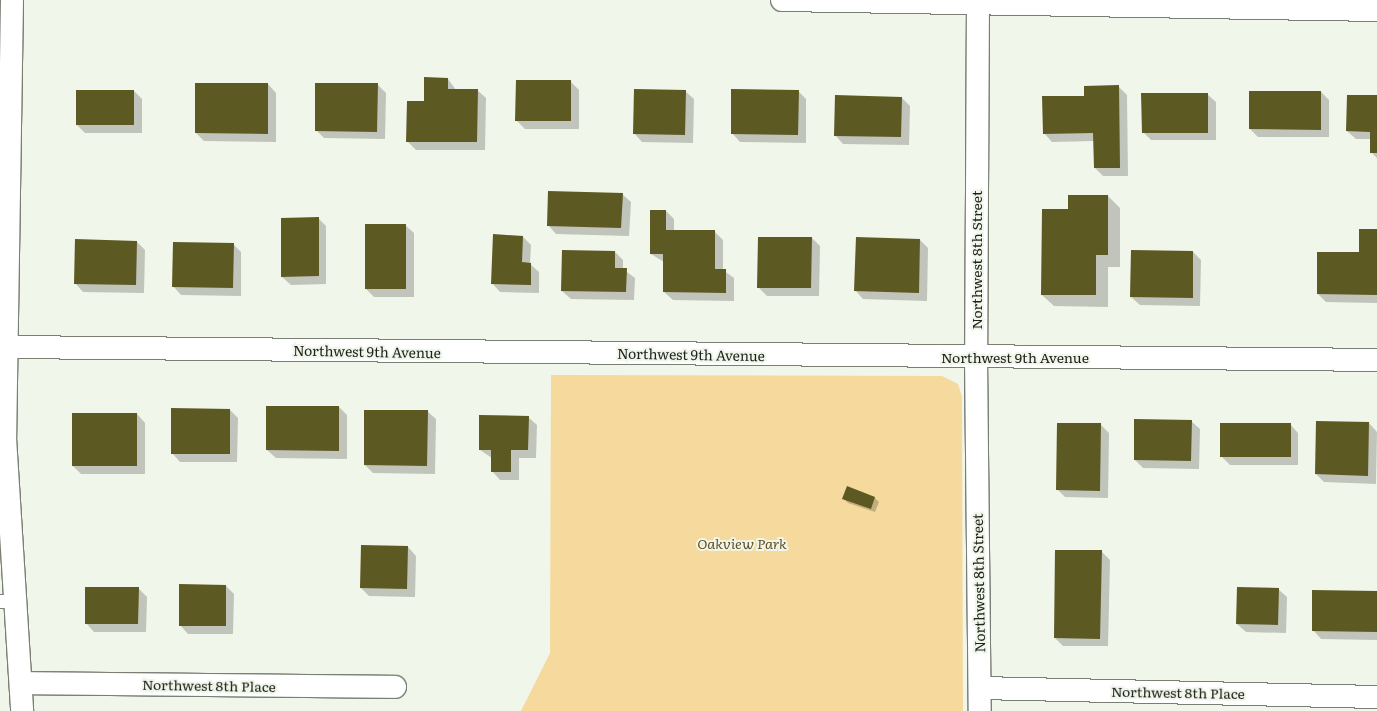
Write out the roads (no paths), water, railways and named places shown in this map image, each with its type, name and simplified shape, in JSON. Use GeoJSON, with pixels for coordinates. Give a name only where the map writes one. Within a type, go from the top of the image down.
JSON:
{"type":"FeatureCollection","features":[{"type":"Feature","properties":{"kind":"street"},"geometry":{"type":"LineString","coordinates":[[12,0],[3,438],[8,601],[22,683],[22,711]]}},
{"type":"Feature","properties":{"kind":"street"},"geometry":{"type":"LineString","coordinates":[[782,0],[978,1],[1377,10]]}},
{"type":"Feature","properties":{"kind":"street","name":"Northwest 8th Street"},"geometry":{"type":"LineString","coordinates":[[978,1],[976,357],[980,711]]}},
{"type":"Feature","properties":{"kind":"street","name":"Northwest 9th Avenue"},"geometry":{"type":"LineString","coordinates":[[6,347],[1377,360]]}},
{"type":"Feature","properties":{"kind":"street","name":"Northwest 8th Place"},"geometry":{"type":"LineString","coordinates":[[22,683],[396,687]]}},
{"type":"Feature","properties":{"kind":"street","name":"Northwest 8th Place"},"geometry":{"type":"LineString","coordinates":[[980,688],[1377,697]]}},
{"type":"Feature","properties":{"kind":"park label","name":"Oakview Park"},"geometry":{"type":"Point","coordinates":[742,543]}}]}
